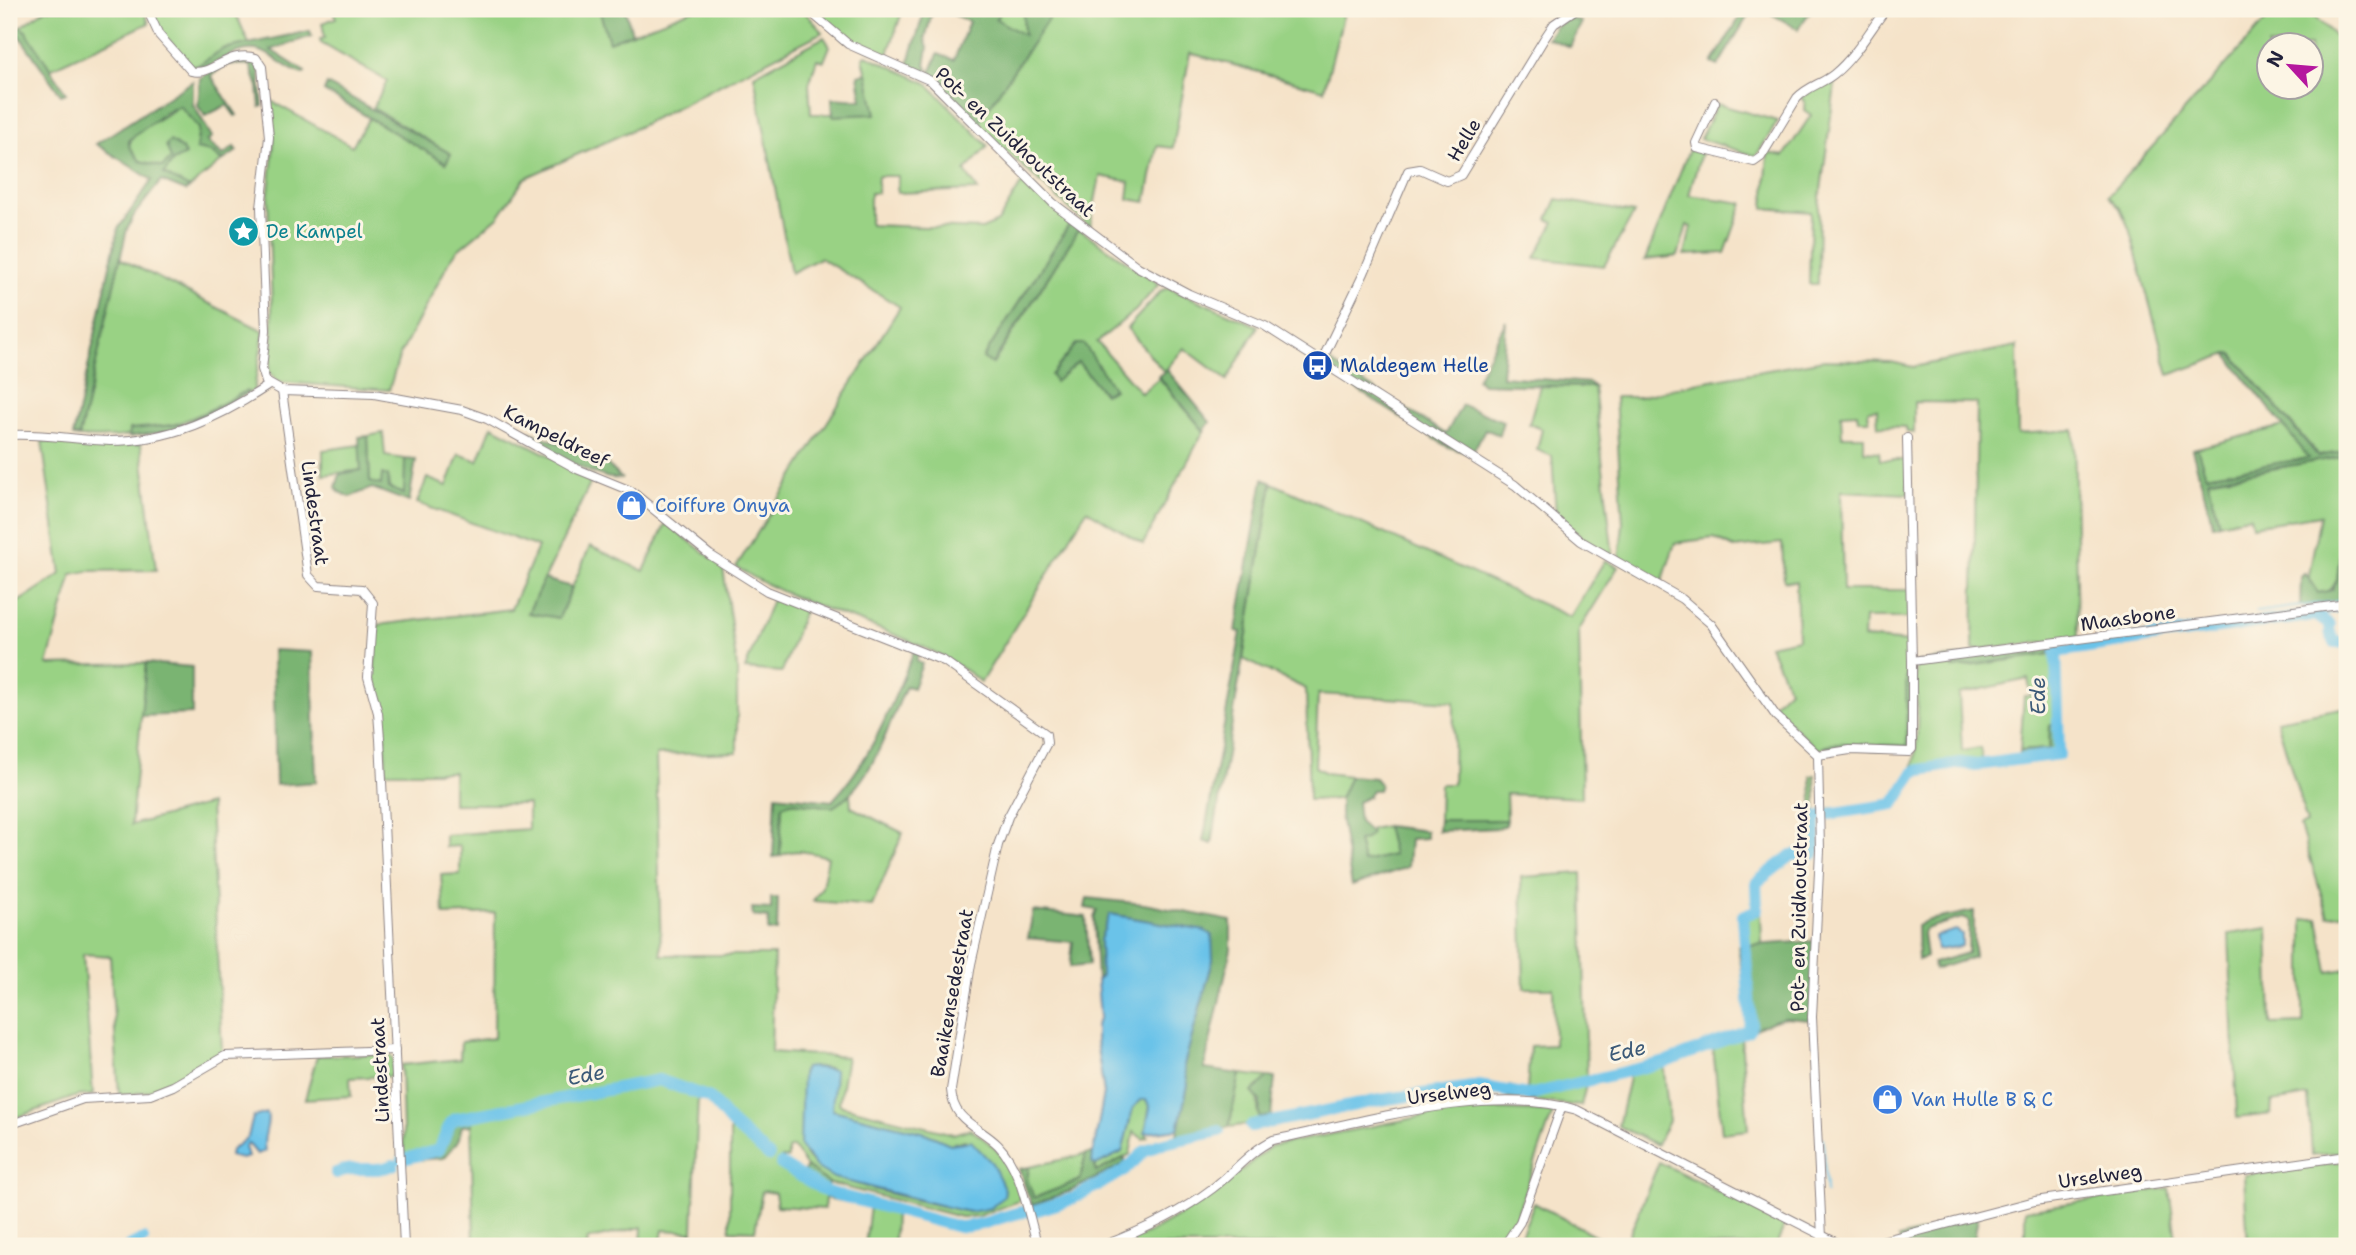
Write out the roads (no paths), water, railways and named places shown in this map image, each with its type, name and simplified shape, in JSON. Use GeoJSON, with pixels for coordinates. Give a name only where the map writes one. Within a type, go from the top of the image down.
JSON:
{"type":"FeatureCollection","features":[{"type":"Feature","properties":{"kind":"street"},"geometry":{"type":"LineString","coordinates":[[147,9],[159,35],[191,71],[201,72],[238,56],[256,58],[262,67],[269,137],[261,208],[266,312],[262,369],[269,384],[282,391]]}},
{"type":"Feature","properties":{"kind":"street","name":"Pot- en Zuidhoutstraat"},"geometry":{"type":"LineString","coordinates":[[807,9],[848,44],[931,81],[1053,203],[1138,267],[1189,294],[1252,319],[1515,485],[1581,541],[1697,610],[1711,624],[1776,716],[1818,755],[1820,850],[1812,1017],[1822,1238]]}},
{"type":"Feature","properties":{"kind":"street","name":"Helle"},"geometry":{"type":"LineString","coordinates":[[1321,362],[1364,273],[1408,171],[1420,169],[1447,181],[1461,176],[1554,24],[1577,9]]}},
{"type":"Feature","properties":{"kind":"street"},"geometry":{"type":"LineString","coordinates":[[1715,103],[1696,143],[1697,148],[1754,162],[1761,157],[1797,98],[1805,90],[1828,79],[1842,68],[1886,9]]}},
{"type":"Feature","properties":{"kind":"street"},"geometry":{"type":"LineString","coordinates":[[9,435],[112,441],[170,434],[209,420],[269,384]]}},
{"type":"Feature","properties":{"kind":"street","name":"Kampeldreef"},"geometry":{"type":"LineString","coordinates":[[282,391],[374,394],[462,410],[487,419],[577,469],[631,491],[710,555],[767,591],[944,662],[1042,730]]}},
{"type":"Feature","properties":{"kind":"street","name":"Lindestraat"},"geometry":{"type":"LineString","coordinates":[[282,391],[308,575],[318,586],[362,589],[373,603],[368,677],[379,726],[404,1246]]}},
{"type":"Feature","properties":{"kind":"street"},"geometry":{"type":"LineString","coordinates":[[1818,755],[1850,750],[1912,749],[1908,438]]}},
{"type":"Feature","properties":{"kind":"street","name":"Maasbone"},"geometry":{"type":"LineString","coordinates":[[1912,661],[2347,604]]}},
{"type":"Feature","properties":{"kind":"street","name":"Baaikensedestraat"},"geometry":{"type":"LineString","coordinates":[[1038,1246],[1019,1180],[1010,1160],[990,1138],[963,1120],[954,1105],[951,1090],[971,964],[993,864],[1008,817],[1047,743],[1042,730]]}},
{"type":"Feature","properties":{"kind":"street"},"geometry":{"type":"LineString","coordinates":[[9,1124],[83,1099],[150,1095],[173,1086],[225,1056],[395,1050]]}},
{"type":"Feature","properties":{"kind":"street","name":"Urselweg"},"geometry":{"type":"LineString","coordinates":[[1102,1246],[1170,1217],[1215,1187],[1261,1146],[1273,1140],[1460,1104],[1492,1102],[1562,1106],[1601,1122],[1822,1238],[1843,1246]]}},
{"type":"Feature","properties":{"kind":"street"},"geometry":{"type":"LineString","coordinates":[[1504,1246],[1520,1222],[1562,1106]]}},
{"type":"Feature","properties":{"kind":"street","name":"Urselweg"},"geometry":{"type":"LineString","coordinates":[[1862,1246],[2035,1201],[2347,1156]]}},
{"type":"Feature","properties":{"kind":"water"},"geometry":{"type":"Polygon","coordinates":[[[1110,914],[1205,931],[1212,935],[1213,960],[1184,1065],[1188,1085],[1178,1129],[1145,1133],[1150,1107],[1146,1100],[1140,1100],[1133,1108],[1122,1152],[1096,1165],[1092,1163],[1093,1153],[1104,1093],[1096,1041],[1096,1025],[1100,1017],[1097,981],[1101,975],[1100,940],[1110,914]]]}},
{"type":"Feature","properties":{"kind":"water"},"geometry":{"type":"Polygon","coordinates":[[[1956,930],[1962,934],[1962,946],[1937,950],[1935,936],[1956,930]]]}},
{"type":"Feature","properties":{"kind":"water"},"geometry":{"type":"Polygon","coordinates":[[[805,1068],[835,1070],[832,1110],[925,1133],[950,1144],[971,1141],[992,1163],[1005,1190],[1004,1196],[991,1208],[970,1212],[834,1178],[817,1168],[800,1146],[802,1074],[805,1068]]]}},
{"type":"Feature","properties":{"kind":"water"},"geometry":{"type":"Polygon","coordinates":[[[267,1113],[265,1151],[257,1154],[248,1143],[245,1146],[248,1157],[241,1159],[230,1156],[231,1150],[248,1137],[253,1117],[267,1113]]]}},
{"type":"Feature","properties":{"kind":"waterway"},"geometry":{"type":"LineString","coordinates":[[2256,612],[2347,600]]}},
{"type":"Feature","properties":{"kind":"waterway"},"geometry":{"type":"LineString","coordinates":[[2316,615],[2347,611]]}},
{"type":"Feature","properties":{"kind":"waterway","name":"Ede"},"geometry":{"type":"LineString","coordinates":[[2167,635],[2316,615],[2330,625]]}},
{"type":"Feature","properties":{"kind":"waterway","name":"Ede"},"geometry":{"type":"LineString","coordinates":[[2330,632],[2335,643],[2347,642]]}},
{"type":"Feature","properties":{"kind":"waterway","name":"Ede"},"geometry":{"type":"LineString","coordinates":[[1823,815],[1894,804],[1915,771],[1960,763],[1977,765],[2059,754],[2056,652],[2159,636]]}},
{"type":"Feature","properties":{"kind":"waterway","name":"Ede"},"geometry":{"type":"LineString","coordinates":[[1251,1126],[1380,1100],[1479,1086],[1528,1095],[1666,1062],[1748,1031],[1751,1024],[1743,916],[1757,910],[1756,883],[1792,855],[1815,853],[1815,816]]}},
{"type":"Feature","properties":{"kind":"waterway","name":"Ede"},"geometry":{"type":"LineString","coordinates":[[403,1159],[439,1150],[450,1124],[455,1119],[659,1080],[710,1098],[732,1124],[769,1156]]}},
{"type":"Feature","properties":{"kind":"waterway","name":"Ede"},"geometry":{"type":"LineString","coordinates":[[1031,1212],[1072,1199],[1124,1171],[1145,1151],[1160,1144],[1219,1131]]}},
{"type":"Feature","properties":{"kind":"waterway"},"geometry":{"type":"LineString","coordinates":[[1823,1138],[1826,1193]]}},
{"type":"Feature","properties":{"kind":"waterway","name":"Ede"},"geometry":{"type":"LineString","coordinates":[[781,1164],[827,1192],[959,1227],[1023,1212]]}},
{"type":"Feature","properties":{"kind":"waterway","name":"Ede"},"geometry":{"type":"LineString","coordinates":[[336,1173],[393,1165]]}},
{"type":"Feature","properties":{"kind":"waterway","name":"Ede"},"geometry":{"type":"LineString","coordinates":[[129,1246],[143,1239]]}},
{"type":"Feature","properties":{"kind":"place","name":"De Kampel"},"geometry":{"type":"Point","coordinates":[243,231]}},
{"type":"Feature","properties":{"kind":"place","name":"Maldegem Helle"},"geometry":{"type":"Point","coordinates":[1317,365]}},
{"type":"Feature","properties":{"kind":"place","name":"Coiffure Onyva"},"geometry":{"type":"Point","coordinates":[632,505]}},
{"type":"Feature","properties":{"kind":"place","name":"Van Hulle B & C"},"geometry":{"type":"Point","coordinates":[1888,1099]}}]}
